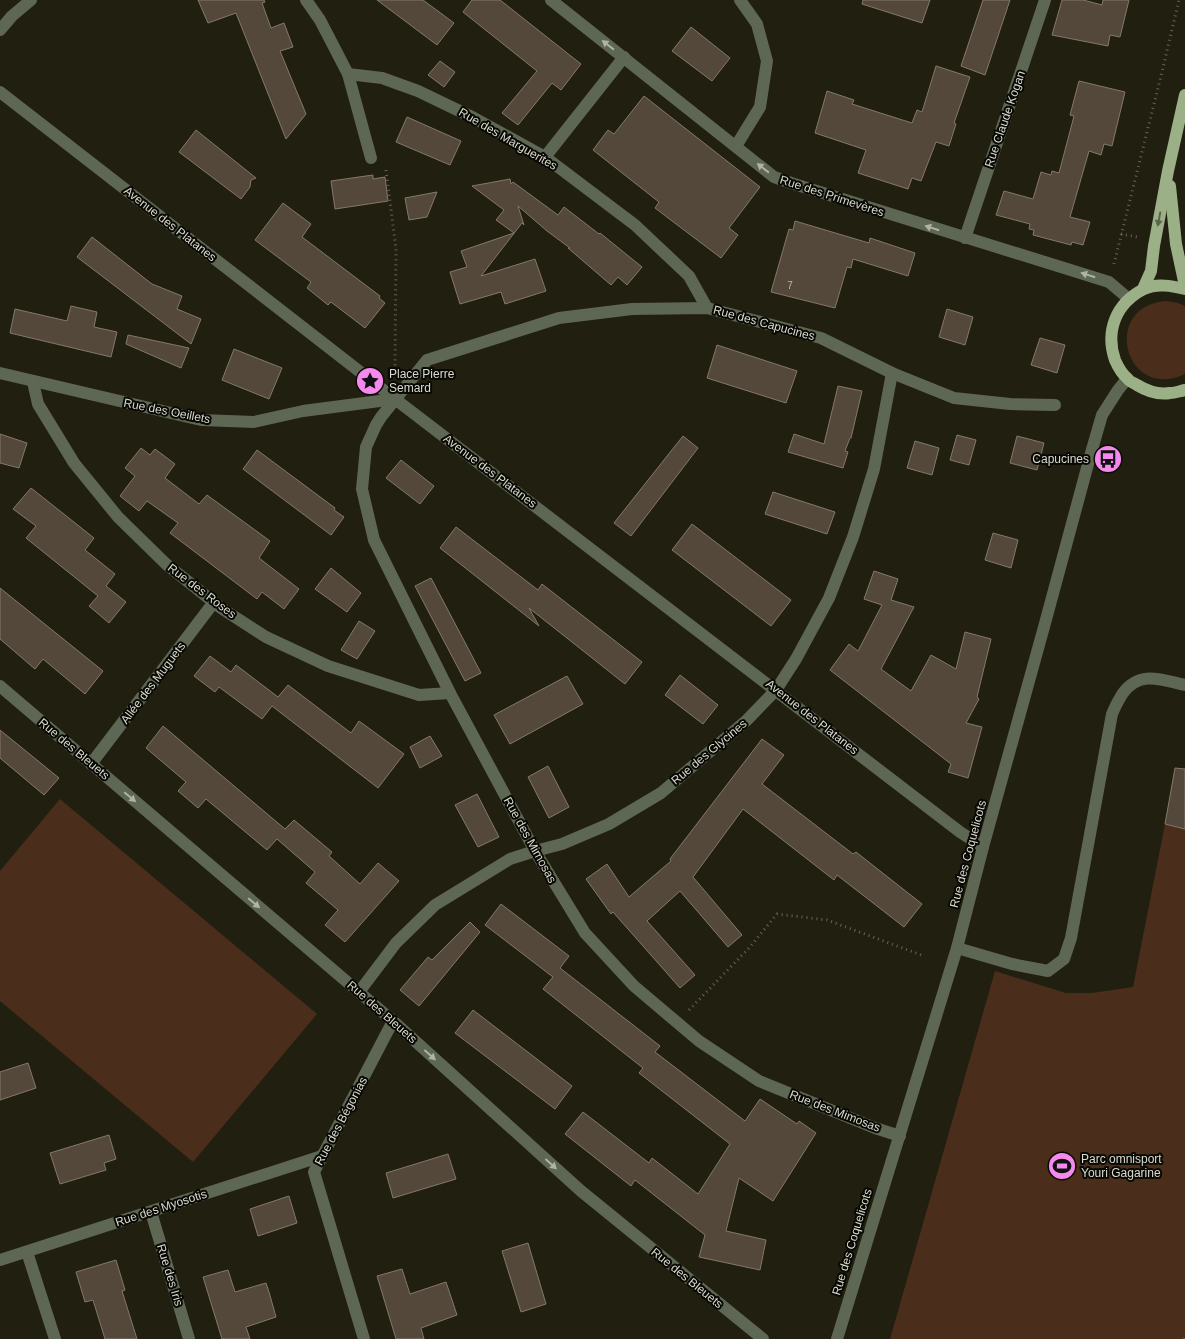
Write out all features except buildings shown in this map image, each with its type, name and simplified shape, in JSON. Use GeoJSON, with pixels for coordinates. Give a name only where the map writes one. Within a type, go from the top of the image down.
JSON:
{"type":"FeatureCollection","features":[{"type":"Feature","properties":{"kind":"main road"},"geometry":{"type":"LineString","coordinates":[[1143,290],[1151,271],[1168,171],[1185,95]]}},
{"type":"Feature","properties":{"kind":"main road"},"geometry":{"type":"LineString","coordinates":[[1168,171],[1176,244],[1185,287],[1168,285],[1150,287],[1129,299],[1117,313],[1111,331],[1112,349],[1118,366],[1128,379],[1148,391],[1169,394],[1185,390]]}},
{"type":"Feature","properties":{"kind":"street"},"geometry":{"type":"LineString","coordinates":[[0,30],[12,16],[31,0]]}},
{"type":"Feature","properties":{"kind":"street"},"geometry":{"type":"LineString","coordinates":[[306,0],[320,20],[348,74],[371,158]]}},
{"type":"Feature","properties":{"kind":"street","name":"Rue des Primevères"},"geometry":{"type":"LineString","coordinates":[[551,0],[774,176],[1109,282],[1129,299]]}},
{"type":"Feature","properties":{"kind":"street"},"geometry":{"type":"LineString","coordinates":[[736,146],[760,107],[767,61],[757,24],[740,0]]}},
{"type":"Feature","properties":{"kind":"street","name":"Rue Claude Kogan"},"geometry":{"type":"LineString","coordinates":[[965,238],[1045,0]]}},
{"type":"Feature","properties":{"kind":"street"},"geometry":{"type":"LineString","coordinates":[[545,157],[624,57]]}},
{"type":"Feature","properties":{"kind":"street","name":"Rue des Marguerites"},"geometry":{"type":"LineString","coordinates":[[348,74],[382,78],[418,91],[474,118],[545,157],[635,225],[689,276],[707,308]]}},
{"type":"Feature","properties":{"kind":"street","name":"Avenue des Platanes"},"geometry":{"type":"LineString","coordinates":[[0,92],[960,832],[983,847]]}},
{"type":"Feature","properties":{"kind":"street","name":"Rue des Capucines"},"geometry":{"type":"LineString","coordinates":[[395,398],[427,360],[559,318],[632,309],[707,308],[821,338],[892,373],[954,398],[1010,404],[1055,405]]}},
{"type":"Feature","properties":{"kind":"street","name":"Rue des Oeillets"},"geometry":{"type":"LineString","coordinates":[[0,373],[201,420],[254,422],[303,411],[395,398]]}},
{"type":"Feature","properties":{"kind":"street","name":"Rue des Glycines"},"geometry":{"type":"LineString","coordinates":[[359,992],[396,943],[435,905],[510,859],[562,844],[610,824],[660,793],[748,720],[776,690],[796,660],[829,598],[853,537],[874,469],[892,373]]}},
{"type":"Feature","properties":{"kind":"street","name":"Rue des Coquelicots"},"geometry":{"type":"LineString","coordinates":[[837,1339],[957,948],[1102,415],[1118,390],[1128,379]]}},
{"type":"Feature","properties":{"kind":"street","name":"Rue des Roses"},"geometry":{"type":"LineString","coordinates":[[33,382],[38,404],[74,464],[124,524],[166,564],[214,602],[266,637],[328,666],[419,695],[450,692]]}},
{"type":"Feature","properties":{"kind":"street","name":"Rue des Mimosas"},"geometry":{"type":"LineString","coordinates":[[395,398],[376,425],[366,446],[362,489],[374,540],[450,692],[535,851],[584,933],[634,986],[699,1042],[759,1081],[900,1136]]}},
{"type":"Feature","properties":{"kind":"street","name":"Allée des Muguets"},"geometry":{"type":"LineString","coordinates":[[91,764],[214,602]]}},
{"type":"Feature","properties":{"kind":"street"},"geometry":{"type":"LineString","coordinates":[[957,948],[1048,972],[1064,959],[1071,938],[1112,714],[1123,692],[1136,681],[1150,678],[1185,685]]}},
{"type":"Feature","properties":{"kind":"street","name":"Rue des Bleuets"},"geometry":{"type":"LineString","coordinates":[[0,686],[393,1021],[581,1191],[762,1339]]}},
{"type":"Feature","properties":{"kind":"street","name":"Rue des Bégonias"},"geometry":{"type":"LineString","coordinates":[[364,1339],[314,1172],[393,1021]]}},
{"type":"Feature","properties":{"kind":"street","name":"Rue des Myosotis"},"geometry":{"type":"LineString","coordinates":[[0,1260],[322,1156]]}},
{"type":"Feature","properties":{"kind":"street","name":"Rue des Iris"},"geometry":{"type":"LineString","coordinates":[[151,1212],[189,1339]]}},
{"type":"Feature","properties":{"kind":"street"},"geometry":{"type":"LineString","coordinates":[[27,1252],[55,1339]]}},
{"type":"Feature","properties":{"kind":"path"},"geometry":{"type":"LineString","coordinates":[[1109,282],[1179,0]]}},
{"type":"Feature","properties":{"kind":"path"},"geometry":{"type":"LineString","coordinates":[[371,158],[385,163],[396,249],[395,398]]}},
{"type":"Feature","properties":{"kind":"path"},"geometry":{"type":"LineString","coordinates":[[1121,234],[1145,239]]}},
{"type":"Feature","properties":{"kind":"path"},"geometry":{"type":"LineString","coordinates":[[672,1018],[683,1016],[749,948],[776,914],[827,920],[924,956]]}},
{"type":"Feature","properties":{"kind":"shaded area"},"geometry":{"type":"Polygon","coordinates":[[[1166,301],[1185,306],[1185,374],[1166,379],[1149,376],[1137,367],[1130,354],[1127,339],[1130,324],[1139,311],[1155,303],[1166,301]]]}},
{"type":"Feature","properties":{"kind":"shaded area"},"geometry":{"type":"Polygon","coordinates":[[[60,799],[317,1014],[193,1162],[0,1001],[0,871],[60,799]]]}},
{"type":"Feature","properties":{"kind":"shaded area","name":"Parc omnisport Youri Gagarine"},"geometry":{"type":"Polygon","coordinates":[[[1165,824],[1185,829],[1185,1339],[890,1339],[995,971],[1066,993],[1092,993],[1133,987],[1165,824]]]}},
{"type":"Feature","properties":{"kind":"place","name":"Place Pierre Semard"},"geometry":{"type":"Point","coordinates":[370,381]}},
{"type":"Feature","properties":{"kind":"place","name":"Capucines"},"geometry":{"type":"Point","coordinates":[1108,459]}},
{"type":"Feature","properties":{"kind":"place","name":"Parc omnisport Youri Gagarine"},"geometry":{"type":"Point","coordinates":[1062,1166]}}]}
